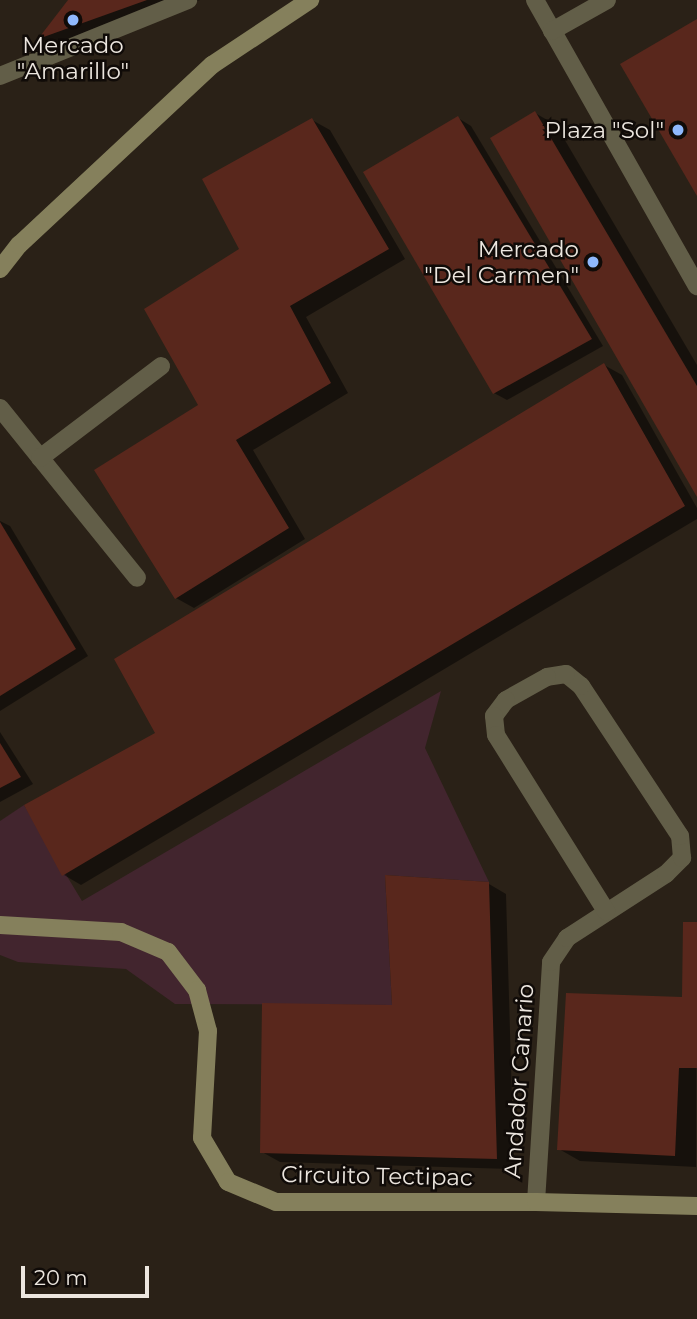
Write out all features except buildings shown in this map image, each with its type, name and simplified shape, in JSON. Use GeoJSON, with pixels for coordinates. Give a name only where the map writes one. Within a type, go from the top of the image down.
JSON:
{"type":"FeatureCollection","features":[{"type":"Feature","properties":{"kind":"street"},"geometry":{"type":"LineString","coordinates":[[0,76],[188,0]]}},
{"type":"Feature","properties":{"kind":"street"},"geometry":{"type":"LineString","coordinates":[[0,269],[19,244],[212,65],[310,0]]}},
{"type":"Feature","properties":{"kind":"street"},"geometry":{"type":"LineString","coordinates":[[535,0],[697,286]]}},
{"type":"Feature","properties":{"kind":"street"},"geometry":{"type":"LineString","coordinates":[[552,31],[607,0]]}},
{"type":"Feature","properties":{"kind":"street"},"geometry":{"type":"LineString","coordinates":[[40,457],[161,366]]}},
{"type":"Feature","properties":{"kind":"street"},"geometry":{"type":"LineString","coordinates":[[0,408],[137,578]]}},
{"type":"Feature","properties":{"kind":"street"},"geometry":{"type":"LineString","coordinates":[[566,674],[581,686],[680,836],[682,858],[666,874],[606,911],[496,735],[494,716],[506,700],[547,677],[566,674]]}},
{"type":"Feature","properties":{"kind":"street","name":"Andador Canario"},"geometry":{"type":"LineString","coordinates":[[536,1202],[551,962],[567,938],[606,911]]}},
{"type":"Feature","properties":{"kind":"street","name":"Circuito Tectipac"},"geometry":{"type":"LineString","coordinates":[[0,925],[121,932],[168,952],[197,990],[208,1031],[202,1138],[228,1182],[276,1202],[536,1202],[697,1206]]}},
{"type":"Feature","properties":{"kind":"shaded area"},"geometry":{"type":"Polygon","coordinates":[[[441,691],[425,748],[489,882],[385,875],[392,1005],[175,1004],[126,969],[18,962],[0,955],[0,821],[24,805],[82,901],[441,691]]]}},
{"type":"Feature","properties":{"kind":"place","name":"Mercado \"Amarillo\""},"geometry":{"type":"Point","coordinates":[73,20]}},
{"type":"Feature","properties":{"kind":"place","name":"Plaza \"Sol\""},"geometry":{"type":"Point","coordinates":[678,130]}},
{"type":"Feature","properties":{"kind":"place","name":"Mercado \"Del Carmen\""},"geometry":{"type":"Point","coordinates":[593,262]}}]}
